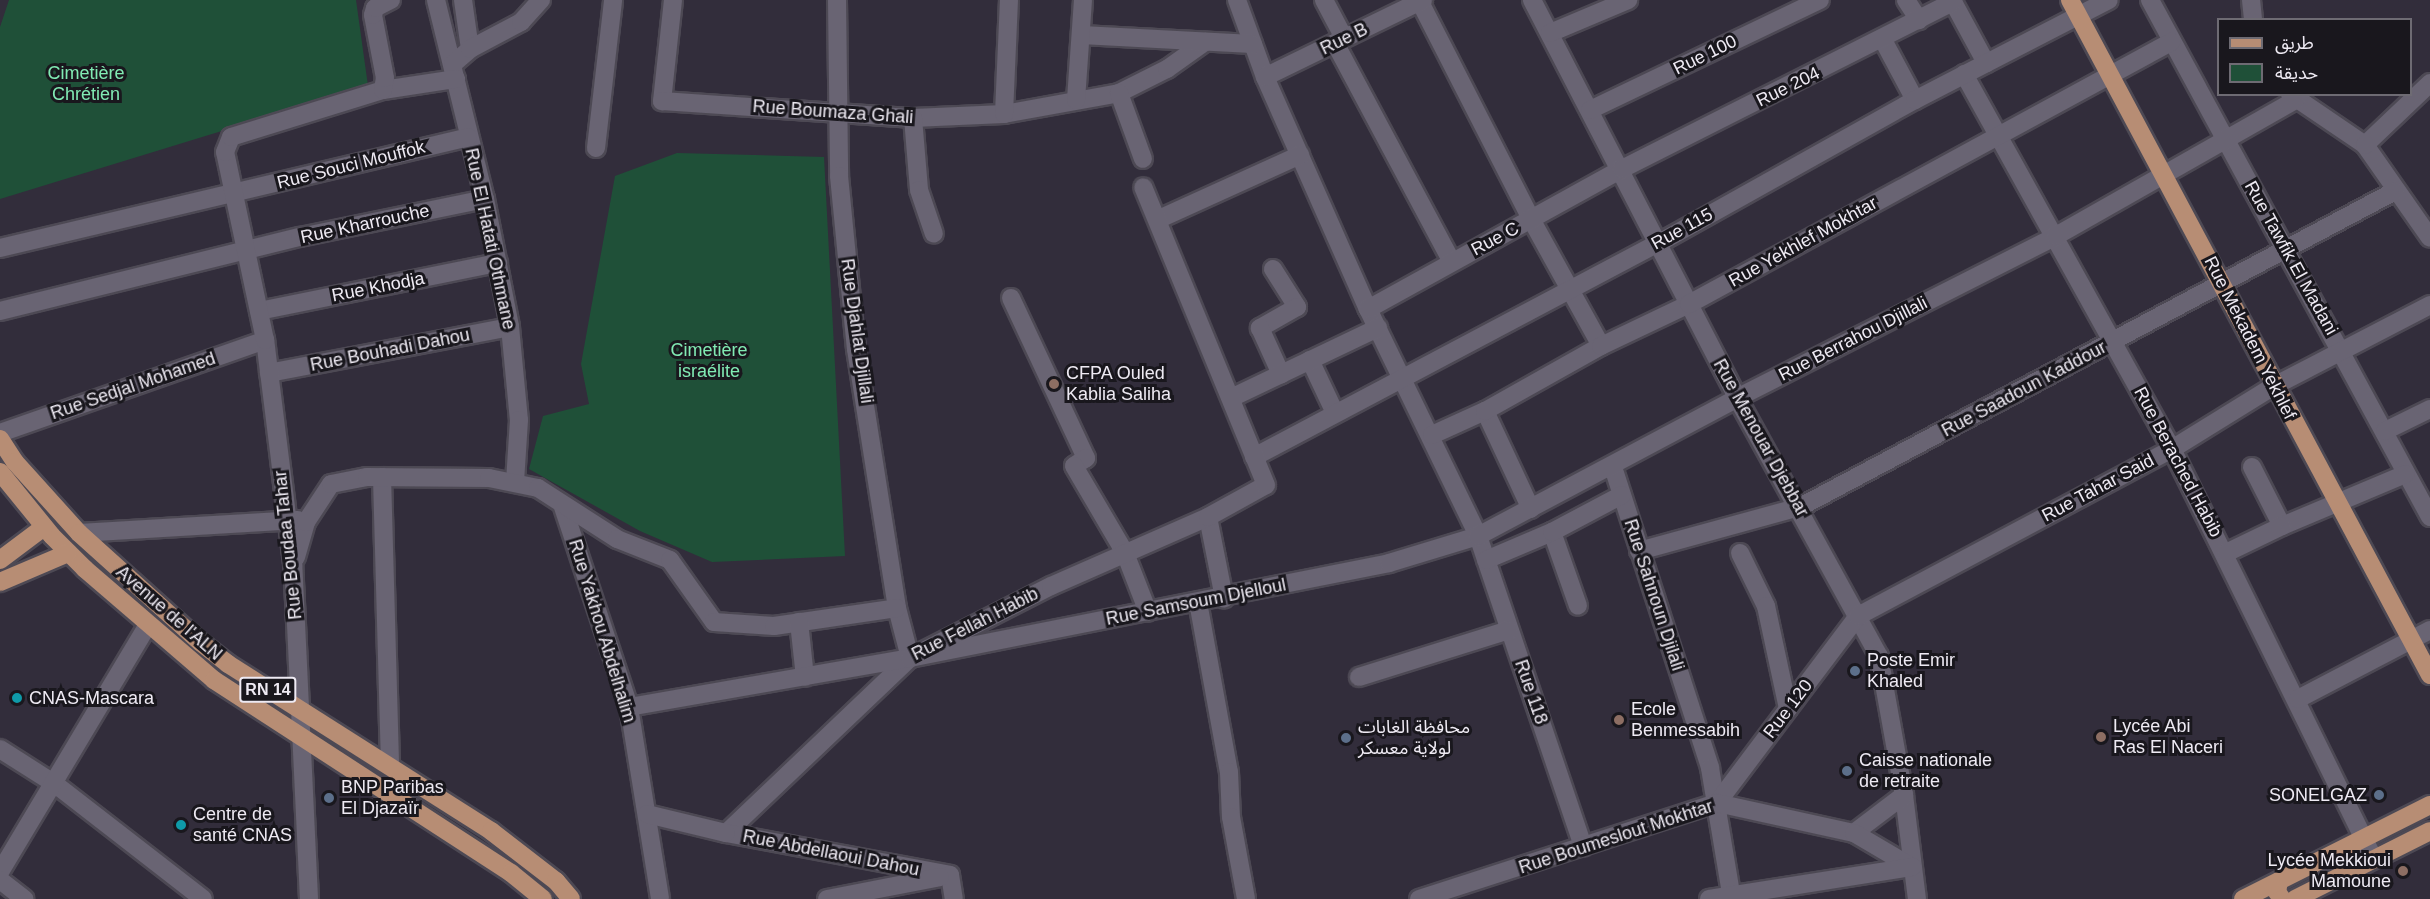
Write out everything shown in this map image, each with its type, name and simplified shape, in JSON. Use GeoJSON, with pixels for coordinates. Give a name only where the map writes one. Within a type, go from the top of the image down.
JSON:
{"type":"FeatureCollection","features":[{"type":"Feature","properties":{"kind":"main road","name":"Rue Mekadem Yekhlef"},"geometry":{"type":"LineString","coordinates":[[2074,7],[2112,74],[2163,176],[2224,285],[2274,386],[2430,675]]}},
{"type":"Feature","properties":{"kind":"main road","name":"Avenue de l'ALN"},"geometry":{"type":"LineString","coordinates":[[0,439],[15,462],[79,532],[200,642],[299,710],[390,763],[526,856],[571,899]]}},
{"type":"Feature","properties":{"kind":"main road","name":"Avenue de l'ALN"},"geometry":{"type":"LineString","coordinates":[[0,472],[68,553],[214,681],[511,873],[543,899]]}},
{"type":"Feature","properties":{"kind":"main road"},"geometry":{"type":"LineString","coordinates":[[0,560],[44,527]]}},
{"type":"Feature","properties":{"kind":"main road"},"geometry":{"type":"LineString","coordinates":[[0,582],[68,553]]}},
{"type":"Feature","properties":{"kind":"main road"},"geometry":{"type":"LineString","coordinates":[[2243,899],[2280,890],[2363,840],[2430,805]]}},
{"type":"Feature","properties":{"kind":"main road"},"geometry":{"type":"LineString","coordinates":[[2295,899],[2430,831]]}},
{"type":"Feature","properties":{"kind":"street"},"geometry":{"type":"LineString","coordinates":[[392,0],[375,9],[372,15],[385,78],[383,90],[455,71],[470,49],[521,22],[541,0]]}},
{"type":"Feature","properties":{"kind":"street","name":"Rue El Hatati Othmane"},"geometry":{"type":"LineString","coordinates":[[436,0],[485,199],[510,327],[519,420],[515,482]]}},
{"type":"Feature","properties":{"kind":"street"},"geometry":{"type":"LineString","coordinates":[[463,0],[470,49]]}},
{"type":"Feature","properties":{"kind":"street"},"geometry":{"type":"LineString","coordinates":[[596,148],[613,0]]}},
{"type":"Feature","properties":{"kind":"street","name":"Rue Boumaza Ghali"},"geometry":{"type":"LineString","coordinates":[[673,0],[662,101],[838,111],[913,118],[1004,114],[1119,93],[1167,69],[1205,42]]}},
{"type":"Feature","properties":{"kind":"street","name":"Rue Djahlat Djillali"},"geometry":{"type":"LineString","coordinates":[[837,0],[839,176],[856,349],[897,608],[910,658]]}},
{"type":"Feature","properties":{"kind":"street"},"geometry":{"type":"LineString","coordinates":[[1004,114],[1009,0]]}},
{"type":"Feature","properties":{"kind":"street"},"geometry":{"type":"LineString","coordinates":[[1076,100],[1083,0]]}},
{"type":"Feature","properties":{"kind":"street","name":"Rue 118"},"geometry":{"type":"LineString","coordinates":[[1237,0],[1265,77],[1368,309],[1402,381],[1432,435],[1479,536],[1583,848]]}},
{"type":"Feature","properties":{"kind":"street"},"geometry":{"type":"LineString","coordinates":[[1324,0],[1340,41],[1452,262]]}},
{"type":"Feature","properties":{"kind":"street","name":"Rue Menouar Djebbar"},"geometry":{"type":"LineString","coordinates":[[1532,0],[1622,169],[1657,244],[1737,398],[1800,507],[1879,656],[1904,795],[1917,899]]}},
{"type":"Feature","properties":{"kind":"street"},"geometry":{"type":"LineString","coordinates":[[1550,33],[1627,0]]}},
{"type":"Feature","properties":{"kind":"street","name":"Rue 100"},"geometry":{"type":"LineString","coordinates":[[1590,110],[1820,0]]}},
{"type":"Feature","properties":{"kind":"street"},"geometry":{"type":"LineString","coordinates":[[1906,0],[1919,20]]}},
{"type":"Feature","properties":{"kind":"street","name":"Rue 115"},"geometry":{"type":"LineString","coordinates":[[1254,457],[1335,413],[1402,381],[1571,287],[1657,244],[1915,100],[1986,63],[2074,7],[2109,0]]}},
{"type":"Feature","properties":{"kind":"street","name":"Rue Tawfik El Madani"},"geometry":{"type":"LineString","coordinates":[[2150,0],[2170,42],[2344,352],[2430,517]]}},
{"type":"Feature","properties":{"kind":"street"},"geometry":{"type":"LineString","coordinates":[[2251,0],[2253,18]]}},
{"type":"Feature","properties":{"kind":"street"},"geometry":{"type":"LineString","coordinates":[[1421,1],[1531,219],[1571,287],[1601,346]]}},
{"type":"Feature","properties":{"kind":"street","name":"Rue B"},"geometry":{"type":"LineString","coordinates":[[1265,77],[1421,1]]}},
{"type":"Feature","properties":{"kind":"street"},"geometry":{"type":"LineString","coordinates":[[1953,1],[1986,63]]}},
{"type":"Feature","properties":{"kind":"street","name":"Rue 204"},"geometry":{"type":"LineString","coordinates":[[1622,169],[1883,40],[1953,1]]}},
{"type":"Feature","properties":{"kind":"street"},"geometry":{"type":"LineString","coordinates":[[1081,35],[1253,44]]}},
{"type":"Feature","properties":{"kind":"street"},"geometry":{"type":"LineString","coordinates":[[1883,40],[1915,100]]}},
{"type":"Feature","properties":{"kind":"street","name":"Rue Yekhlef Mokhtar"},"geometry":{"type":"LineString","coordinates":[[1432,435],[1485,411],[1601,346],[1689,304],[2170,42]]}},
{"type":"Feature","properties":{"kind":"street","name":"Rue Berached Habib"},"geometry":{"type":"LineString","coordinates":[[1964,74],[2001,135],[2172,449],[2298,699],[2374,859]]}},
{"type":"Feature","properties":{"kind":"street"},"geometry":{"type":"LineString","coordinates":[[2366,145],[2430,83]]}},
{"type":"Feature","properties":{"kind":"street","name":"Rue Boudaa Tahar"},"geometry":{"type":"LineString","coordinates":[[309,899],[293,564],[265,339],[225,152],[231,137],[383,90]]}},
{"type":"Feature","properties":{"kind":"street"},"geometry":{"type":"LineString","coordinates":[[1119,93],[1143,159]]}},
{"type":"Feature","properties":{"kind":"street"},"geometry":{"type":"LineString","coordinates":[[2292,98],[2366,145],[2395,191],[2430,238]]}},
{"type":"Feature","properties":{"kind":"street","name":"Rue Berrahou Djillali"},"geometry":{"type":"LineString","coordinates":[[1479,536],[1613,467],[1737,398],[2056,236],[2226,141],[2292,98]]}},
{"type":"Feature","properties":{"kind":"street"},"geometry":{"type":"LineString","coordinates":[[913,118],[919,190],[934,234]]}},
{"type":"Feature","properties":{"kind":"street","name":"Rue Souci Mouffok"},"geometry":{"type":"LineString","coordinates":[[0,248],[468,136]]}},
{"type":"Feature","properties":{"kind":"street"},"geometry":{"type":"LineString","coordinates":[[1159,219],[1300,155]]}},
{"type":"Feature","properties":{"kind":"street","name":"Rue C"},"geometry":{"type":"LineString","coordinates":[[1368,309],[1622,169]]}},
{"type":"Feature","properties":{"kind":"street"},"geometry":{"type":"LineString","coordinates":[[1143,187],[1159,219],[1254,457]]}},
{"type":"Feature","properties":{"kind":"street","name":"Rue Saadoun Kaddour"},"geometry":{"type":"LineString","coordinates":[[1639,551],[1800,507],[2224,285],[2287,248],[2395,191]]}},
{"type":"Feature","properties":{"kind":"street","name":"Rue Kharrouche"},"geometry":{"type":"LineString","coordinates":[[0,311],[246,254],[300,237],[485,199]]}},
{"type":"Feature","properties":{"kind":"street","name":"Rue Khodja"},"geometry":{"type":"LineString","coordinates":[[259,311],[498,263]]}},
{"type":"Feature","properties":{"kind":"street"},"geometry":{"type":"LineString","coordinates":[[1273,269],[1297,307],[1260,328],[1281,374]]}},
{"type":"Feature","properties":{"kind":"street"},"geometry":{"type":"LineString","coordinates":[[1011,298],[1086,458],[1074,466],[1125,553],[1148,612]]}},
{"type":"Feature","properties":{"kind":"street","name":"Rue Tahar Said"},"geometry":{"type":"LineString","coordinates":[[1858,616],[2172,449],[2274,386],[2344,352],[2430,305]]}},
{"type":"Feature","properties":{"kind":"street","name":"Rue Bouhadi Dahou"},"geometry":{"type":"LineString","coordinates":[[269,373],[510,327]]}},
{"type":"Feature","properties":{"kind":"street"},"geometry":{"type":"LineString","coordinates":[[1231,398],[1378,328]]}},
{"type":"Feature","properties":{"kind":"street","name":"Rue Sedjal Mohamed"},"geometry":{"type":"LineString","coordinates":[[0,433],[265,339]]}},
{"type":"Feature","properties":{"kind":"street"},"geometry":{"type":"LineString","coordinates":[[1311,360],[1335,413]]}},
{"type":"Feature","properties":{"kind":"street"},"geometry":{"type":"LineString","coordinates":[[2385,431],[2430,409]]}},
{"type":"Feature","properties":{"kind":"street"},"geometry":{"type":"LineString","coordinates":[[1485,411],[1531,509]]}},
{"type":"Feature","properties":{"kind":"street","name":"Rue Fellah Habib"},"geometry":{"type":"LineString","coordinates":[[629,707],[910,658],[1125,553],[1208,517],[1266,485],[1254,457]]}},
{"type":"Feature","properties":{"kind":"street","name":"Rue Sahnoun Djilali"},"geometry":{"type":"LineString","coordinates":[[1613,467],[1710,768],[1732,897]]}},
{"type":"Feature","properties":{"kind":"street"},"geometry":{"type":"LineString","coordinates":[[2252,467],[2282,526]]}},
{"type":"Feature","properties":{"kind":"street"},"geometry":{"type":"LineString","coordinates":[[2226,553],[2282,526],[2406,474]]}},
{"type":"Feature","properties":{"kind":"street"},"geometry":{"type":"LineString","coordinates":[[293,564],[306,522],[331,484],[382,477],[515,482],[538,488],[563,507],[617,539],[670,560],[714,622],[743,626],[799,622],[897,608]]}},
{"type":"Feature","properties":{"kind":"street"},"geometry":{"type":"LineString","coordinates":[[382,477],[390,763]]}},
{"type":"Feature","properties":{"kind":"street"},"geometry":{"type":"LineString","coordinates":[[1486,560],[1552,532],[1622,495]]}},
{"type":"Feature","properties":{"kind":"street","name":"Rue Yakhou Abdelhalim"},"geometry":{"type":"LineString","coordinates":[[563,507],[629,707],[660,899]]}},
{"type":"Feature","properties":{"kind":"street"},"geometry":{"type":"LineString","coordinates":[[1208,517],[1224,598]]}},
{"type":"Feature","properties":{"kind":"street"},"geometry":{"type":"LineString","coordinates":[[79,532],[286,518],[306,522]]}},
{"type":"Feature","properties":{"kind":"street"},"geometry":{"type":"LineString","coordinates":[[1552,532],[1578,606]]}},
{"type":"Feature","properties":{"kind":"street","name":"Rue Samsoum Djelloul"},"geometry":{"type":"LineString","coordinates":[[910,658],[1224,598],[1389,563],[1479,536]]}},
{"type":"Feature","properties":{"kind":"street"},"geometry":{"type":"LineString","coordinates":[[1740,553],[1766,606],[1788,710]]}},
{"type":"Feature","properties":{"kind":"street"},"geometry":{"type":"LineString","coordinates":[[1198,602],[1229,772],[1231,817],[1246,899]]}},
{"type":"Feature","properties":{"kind":"street","name":"Rue 120"},"geometry":{"type":"LineString","coordinates":[[1717,803],[1858,616]]}},
{"type":"Feature","properties":{"kind":"street"},"geometry":{"type":"LineString","coordinates":[[799,622],[805,677]]}},
{"type":"Feature","properties":{"kind":"street"},"geometry":{"type":"LineString","coordinates":[[0,872],[56,784],[104,694],[148,625]]}},
{"type":"Feature","properties":{"kind":"street"},"geometry":{"type":"LineString","coordinates":[[1359,677],[1509,630]]}},
{"type":"Feature","properties":{"kind":"street"},"geometry":{"type":"LineString","coordinates":[[2298,699],[2413,642],[2430,630]]}},
{"type":"Feature","properties":{"kind":"street","name":"Rue Abdellaoui Dahou"},"geometry":{"type":"LineString","coordinates":[[726,833],[910,658]]}},
{"type":"Feature","properties":{"kind":"street"},"geometry":{"type":"LineString","coordinates":[[0,748],[56,784],[203,899]]}},
{"type":"Feature","properties":{"kind":"street"},"geometry":{"type":"LineString","coordinates":[[1854,833],[1904,795]]}},
{"type":"Feature","properties":{"kind":"street","name":"Rue Boumeslout Mokhtar"},"geometry":{"type":"LineString","coordinates":[[1419,899],[1466,892],[1583,848],[1717,803],[1854,833],[1912,867]]}},
{"type":"Feature","properties":{"kind":"street"},"geometry":{"type":"LineString","coordinates":[[647,814],[726,833]]}},
{"type":"Feature","properties":{"kind":"street","name":"Rue Abdellaoui Dahou"},"geometry":{"type":"LineString","coordinates":[[726,833],[950,875]]}},
{"type":"Feature","properties":{"kind":"street"},"geometry":{"type":"LineString","coordinates":[[1709,899],[1912,867]]}},
{"type":"Feature","properties":{"kind":"street"},"geometry":{"type":"LineString","coordinates":[[827,899],[950,875],[954,899]]}},
{"type":"Feature","properties":{"kind":"street"},"geometry":{"type":"LineString","coordinates":[[0,880],[24,899]]}},
{"type":"Feature","properties":{"kind":"green space","name":"Cimetière Chrétien"},"geometry":{"type":"Polygon","coordinates":[[[9,0],[356,0],[368,86],[0,199],[0,27],[9,0]]]}},
{"type":"Feature","properties":{"kind":"green space","name":"Cimetière israélite"},"geometry":{"type":"Polygon","coordinates":[[[677,153],[824,157],[845,556],[712,562],[640,531],[529,469],[543,416],[589,404],[581,364],[615,176],[677,153]]]}},
{"type":"Feature","properties":{"kind":"place","name":"CFPA Ouled Kablia Saliha"},"geometry":{"type":"Point","coordinates":[1054,384]}},
{"type":"Feature","properties":{"kind":"place","name":"Poste Emir Khaled"},"geometry":{"type":"Point","coordinates":[1855,671]}},
{"type":"Feature","properties":{"kind":"place","name":"CNAS-Mascara"},"geometry":{"type":"Point","coordinates":[17,698]}},
{"type":"Feature","properties":{"kind":"place","name":"Ecole Benmessabih"},"geometry":{"type":"Point","coordinates":[1619,720]}},
{"type":"Feature","properties":{"kind":"place","name":"Lycée Abi Ras El Naceri"},"geometry":{"type":"Point","coordinates":[2101,737]}},
{"type":"Feature","properties":{"kind":"place","name":"محافظة الغابات لولاية معسكر"},"geometry":{"type":"Point","coordinates":[1346,738]}},
{"type":"Feature","properties":{"kind":"place","name":"Caisse nationale de retraite"},"geometry":{"type":"Point","coordinates":[1847,771]}},
{"type":"Feature","properties":{"kind":"place","name":"SONELGAZ"},"geometry":{"type":"Point","coordinates":[2379,795]}},
{"type":"Feature","properties":{"kind":"place","name":"BNP Paribas El Djazaïr"},"geometry":{"type":"Point","coordinates":[329,798]}},
{"type":"Feature","properties":{"kind":"place","name":"Centre de santé CNAS"},"geometry":{"type":"Point","coordinates":[181,825]}},
{"type":"Feature","properties":{"kind":"place","name":"Lycée Mekkioui Mamoune"},"geometry":{"type":"Point","coordinates":[2403,871]}}]}
